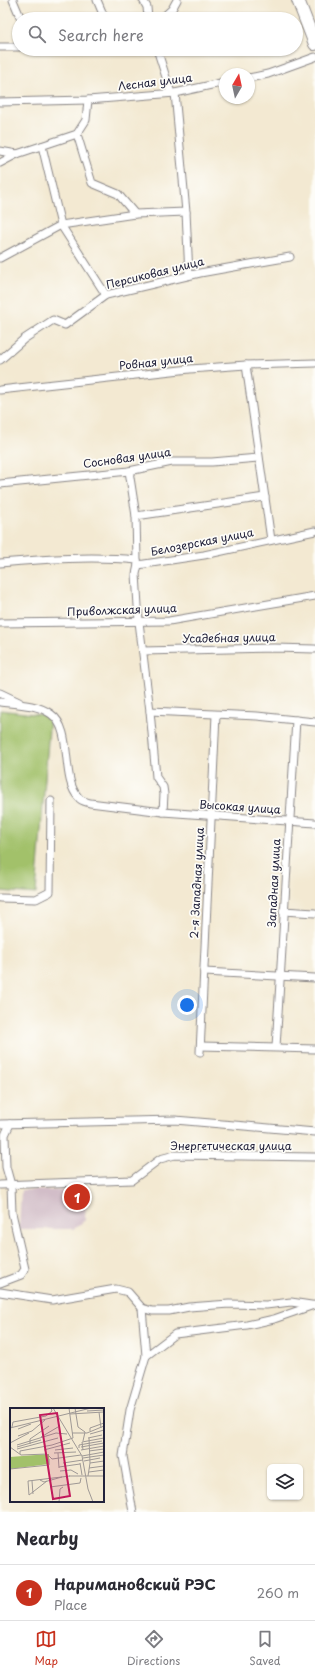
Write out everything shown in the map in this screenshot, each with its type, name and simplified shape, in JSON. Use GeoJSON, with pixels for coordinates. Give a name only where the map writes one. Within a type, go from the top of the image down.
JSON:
{"type":"FeatureCollection","features":[{"type":"Feature","properties":{"kind":"highway"},"geometry":{"type":"LineString","coordinates":[[298,0],[303,12]]}},
{"type":"Feature","properties":{"kind":"highway"},"geometry":{"type":"LineString","coordinates":[[303,13],[315,44]]}},
{"type":"Feature","properties":{"kind":"street"},"geometry":{"type":"LineString","coordinates":[[13,0],[18,12]]}},
{"type":"Feature","properties":{"kind":"street"},"geometry":{"type":"LineString","coordinates":[[97,0],[102,12]]}},
{"type":"Feature","properties":{"kind":"street"},"geometry":{"type":"LineString","coordinates":[[143,0],[147,7],[147,12]]}},
{"type":"Feature","properties":{"kind":"street"},"geometry":{"type":"LineString","coordinates":[[170,12],[177,0]]}},
{"type":"Feature","properties":{"kind":"street"},"geometry":{"type":"LineString","coordinates":[[0,47],[12,47]]}},
{"type":"Feature","properties":{"kind":"street"},"geometry":{"type":"LineString","coordinates":[[160,56],[173,93],[186,212],[189,275]]}},
{"type":"Feature","properties":{"kind":"street"},"geometry":{"type":"LineString","coordinates":[[255,77],[268,74],[315,57]]}},
{"type":"Feature","properties":{"kind":"street","name":"Лесная улица"},"geometry":{"type":"LineString","coordinates":[[0,102],[88,100],[173,93],[219,83]]}},
{"type":"Feature","properties":{"kind":"street"},"geometry":{"type":"LineString","coordinates":[[0,163],[17,154],[77,134],[86,120],[88,100]]}},
{"type":"Feature","properties":{"kind":"street"},"geometry":{"type":"LineString","coordinates":[[77,134],[92,183],[118,194],[135,214]]}},
{"type":"Feature","properties":{"kind":"street"},"geometry":{"type":"LineString","coordinates":[[42,146],[61,225],[106,295]]}},
{"type":"Feature","properties":{"kind":"street"},"geometry":{"type":"LineString","coordinates":[[0,151],[17,154]]}},
{"type":"Feature","properties":{"kind":"street"},"geometry":{"type":"LineString","coordinates":[[0,258],[61,225],[135,214],[186,212]]}},
{"type":"Feature","properties":{"kind":"street","name":"Персиковая улица"},"geometry":{"type":"LineString","coordinates":[[0,360],[24,339],[53,320],[65,325],[106,295],[189,275],[290,257]]}},
{"type":"Feature","properties":{"kind":"street","name":"Ровная улица"},"geometry":{"type":"LineString","coordinates":[[0,390],[246,365],[315,363]]}},
{"type":"Feature","properties":{"kind":"street"},"geometry":{"type":"LineString","coordinates":[[246,365],[258,458],[271,540]]}},
{"type":"Feature","properties":{"kind":"street","name":"Сосновая улица"},"geometry":{"type":"LineString","coordinates":[[0,484],[129,472],[172,462],[212,462],[258,458]]}},
{"type":"Feature","properties":{"kind":"street"},"geometry":{"type":"LineString","coordinates":[[129,472],[136,516],[138,563],[136,574],[139,622],[150,711],[156,777],[163,787],[164,794],[163,812]]}},
{"type":"Feature","properties":{"kind":"street"},"geometry":{"type":"LineString","coordinates":[[136,516],[265,496]]}},
{"type":"Feature","properties":{"kind":"street","name":"Белозерская улица"},"geometry":{"type":"LineString","coordinates":[[0,563],[44,559],[115,558],[138,563],[204,555],[315,531]]}},
{"type":"Feature","properties":{"kind":"street","name":"Приволжская улица"},"geometry":{"type":"LineString","coordinates":[[0,623],[169,622],[315,596]]}},
{"type":"Feature","properties":{"kind":"street","name":"Усадебная улица"},"geometry":{"type":"LineString","coordinates":[[143,651],[315,649]]}},
{"type":"Feature","properties":{"kind":"street"},"geometry":{"type":"LineString","coordinates":[[0,694],[23,704]]}},
{"type":"Feature","properties":{"kind":"street"},"geometry":{"type":"LineString","coordinates":[[0,702],[23,704]]}},
{"type":"Feature","properties":{"kind":"street","name":"Высокая улица"},"geometry":{"type":"LineString","coordinates":[[23,704],[52,714],[59,723],[64,739],[72,786],[79,799],[101,806],[315,823]]}},
{"type":"Feature","properties":{"kind":"street"},"geometry":{"type":"LineString","coordinates":[[150,711],[315,722]]}},
{"type":"Feature","properties":{"kind":"street","name":"2-я Западная улица"},"geometry":{"type":"LineString","coordinates":[[216,715],[201,1049],[276,1047]]}},
{"type":"Feature","properties":{"kind":"street","name":"Западная улица"},"geometry":{"type":"LineString","coordinates":[[276,1047],[283,911],[296,720]]}},
{"type":"Feature","properties":{"kind":"street"},"geometry":{"type":"LineString","coordinates":[[0,898],[36,900],[50,892],[51,801]]}},
{"type":"Feature","properties":{"kind":"street"},"geometry":{"type":"LineString","coordinates":[[283,911],[315,913]]}},
{"type":"Feature","properties":{"kind":"street"},"geometry":{"type":"LineString","coordinates":[[204,972],[315,978]]}},
{"type":"Feature","properties":{"kind":"street"},"geometry":{"type":"LineString","coordinates":[[276,1047],[315,1049]]}},
{"type":"Feature","properties":{"kind":"street"},"geometry":{"type":"LineString","coordinates":[[0,1124],[175,1120],[315,1132]]}},
{"type":"Feature","properties":{"kind":"street"},"geometry":{"type":"LineString","coordinates":[[0,1283],[21,1275],[25,1269],[12,1213],[11,1185],[6,1167],[3,1132],[10,1124]]}},
{"type":"Feature","properties":{"kind":"street","name":"Энергетическая улица"},"geometry":{"type":"LineString","coordinates":[[0,1185],[132,1180],[160,1159],[175,1155],[315,1157]]}},
{"type":"Feature","properties":{"kind":"street"},"geometry":{"type":"LineString","coordinates":[[0,1292],[52,1300],[116,1289],[128,1292],[142,1308],[152,1311],[169,1311],[189,1307],[229,1304],[266,1305],[291,1302],[315,1305]]}},
{"type":"Feature","properties":{"kind":"street"},"geometry":{"type":"LineString","coordinates":[[146,1356],[175,1334],[247,1325],[274,1319],[315,1305]]}},
{"type":"Feature","properties":{"kind":"street"},"geometry":{"type":"LineString","coordinates":[[133,1512],[123,1456],[130,1410],[146,1356],[142,1308]]}},
{"type":"Feature","properties":{"kind":"shaded area"},"geometry":{"type":"Polygon","coordinates":[[[21,1190],[86,1191],[85,1220],[74,1229],[19,1229],[21,1190]]]}},
{"type":"Feature","properties":{"kind":"green space"},"geometry":{"type":"Polygon","coordinates":[[[0,710],[50,716],[36,894],[0,891],[0,710]]]}},
{"type":"Feature","properties":{"kind":"place","name":"Наримановский РЭС"},"geometry":{"type":"Point","coordinates":[77,1197]}}]}
